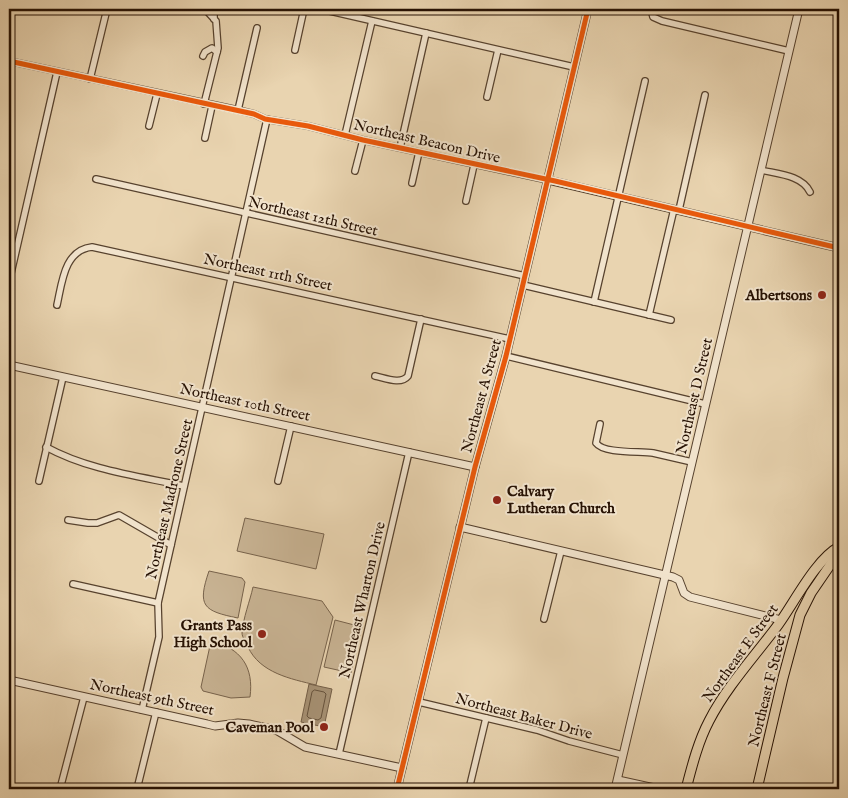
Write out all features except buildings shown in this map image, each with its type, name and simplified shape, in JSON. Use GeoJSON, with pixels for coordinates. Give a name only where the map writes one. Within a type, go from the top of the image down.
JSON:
{"type":"FeatureCollection","features":[{"type":"Feature","properties":{"kind":"main road","name":"Northeast E Street"},"geometry":{"type":"LineString","coordinates":[[686,789],[698,744],[718,704],[781,620],[803,587],[830,552],[839,547]]}},
{"type":"Feature","properties":{"kind":"main road","name":"Northeast F Street"},"geometry":{"type":"LineString","coordinates":[[757,789],[800,615],[811,593],[837,555],[839,547]]}},
{"type":"Feature","properties":{"kind":"street"},"geometry":{"type":"LineString","coordinates":[[90,79],[107,9]]}},
{"type":"Feature","properties":{"kind":"street"},"geometry":{"type":"LineString","coordinates":[[204,104],[217,52],[218,33],[216,21],[205,9]]}},
{"type":"Feature","properties":{"kind":"street"},"geometry":{"type":"LineString","coordinates":[[214,9],[214,19]]}},
{"type":"Feature","properties":{"kind":"street"},"geometry":{"type":"LineString","coordinates":[[295,50],[304,9]]}},
{"type":"Feature","properties":{"kind":"street"},"geometry":{"type":"LineString","coordinates":[[321,9],[574,67]]}},
{"type":"Feature","properties":{"kind":"street","name":"Northeast A Street"},"geometry":{"type":"LineString","coordinates":[[397,789],[474,467],[506,356],[588,9]]}},
{"type":"Feature","properties":{"kind":"street"},"geometry":{"type":"LineString","coordinates":[[651,9],[653,17],[662,21],[789,50]]}},
{"type":"Feature","properties":{"kind":"street","name":"Northeast D Street"},"geometry":{"type":"LineString","coordinates":[[615,789],[799,9]]}},
{"type":"Feature","properties":{"kind":"street"},"geometry":{"type":"LineString","coordinates":[[345,136],[372,21]]}},
{"type":"Feature","properties":{"kind":"street"},"geometry":{"type":"LineString","coordinates":[[238,110],[257,28]]}},
{"type":"Feature","properties":{"kind":"street"},"geometry":{"type":"LineString","coordinates":[[400,148],[426,33]]}},
{"type":"Feature","properties":{"kind":"street"},"geometry":{"type":"LineString","coordinates":[[203,56],[212,48],[217,52]]}},
{"type":"Feature","properties":{"kind":"street"},"geometry":{"type":"LineString","coordinates":[[487,97],[498,50]]}},
{"type":"Feature","properties":{"kind":"street","name":"Northeast Beacon Drive"},"geometry":{"type":"LineString","coordinates":[[9,61],[212,106],[238,110],[267,120],[308,126],[839,248]]}},
{"type":"Feature","properties":{"kind":"street"},"geometry":{"type":"LineString","coordinates":[[9,282],[57,72]]}},
{"type":"Feature","properties":{"kind":"street"},"geometry":{"type":"LineString","coordinates":[[594,302],[645,81]]}},
{"type":"Feature","properties":{"kind":"street"},"geometry":{"type":"LineString","coordinates":[[149,126],[157,94]]}},
{"type":"Feature","properties":{"kind":"street"},"geometry":{"type":"LineString","coordinates":[[649,315],[705,95]]}},
{"type":"Feature","properties":{"kind":"street"},"geometry":{"type":"LineString","coordinates":[[205,138],[212,106]]}},
{"type":"Feature","properties":{"kind":"street","name":"Northeast Madrone Street"},"geometry":{"type":"LineString","coordinates":[[142,710],[159,637],[158,603],[267,120]]}},
{"type":"Feature","properties":{"kind":"street"},"geometry":{"type":"LineString","coordinates":[[355,171],[363,140]]}},
{"type":"Feature","properties":{"kind":"street"},"geometry":{"type":"LineString","coordinates":[[412,182],[419,152]]}},
{"type":"Feature","properties":{"kind":"street"},"geometry":{"type":"LineString","coordinates":[[466,201],[474,165]]}},
{"type":"Feature","properties":{"kind":"street"},"geometry":{"type":"LineString","coordinates":[[761,170],[799,180],[808,187],[810,192]]}},
{"type":"Feature","properties":{"kind":"street","name":"Northeast 12th Street"},"geometry":{"type":"LineString","coordinates":[[96,179],[525,276]]}},
{"type":"Feature","properties":{"kind":"street","name":"Northeast 11th Street"},"geometry":{"type":"LineString","coordinates":[[57,305],[66,267],[76,252],[86,248],[98,248],[510,339]]}},
{"type":"Feature","properties":{"kind":"street"},"geometry":{"type":"LineString","coordinates":[[523,285],[671,320]]}},
{"type":"Feature","properties":{"kind":"street"},"geometry":{"type":"LineString","coordinates":[[375,376],[400,381],[406,380],[421,319]]}},
{"type":"Feature","properties":{"kind":"street"},"geometry":{"type":"LineString","coordinates":[[506,356],[705,404]]}},
{"type":"Feature","properties":{"kind":"street","name":"Northeast 10th Street"},"geometry":{"type":"LineString","coordinates":[[9,365],[474,467]]}},
{"type":"Feature","properties":{"kind":"street"},"geometry":{"type":"LineString","coordinates":[[39,481],[63,377]]}},
{"type":"Feature","properties":{"kind":"street"},"geometry":{"type":"LineString","coordinates":[[600,424],[596,443],[599,446],[625,452],[653,453],[692,462]]}},
{"type":"Feature","properties":{"kind":"street"},"geometry":{"type":"LineString","coordinates":[[278,481],[291,426]]}},
{"type":"Feature","properties":{"kind":"street"},"geometry":{"type":"LineString","coordinates":[[46,447],[82,464],[184,486]]}},
{"type":"Feature","properties":{"kind":"street","name":"Northeast Wharton Drive"},"geometry":{"type":"LineString","coordinates":[[339,754],[410,452]]}},
{"type":"Feature","properties":{"kind":"street"},"geometry":{"type":"LineString","coordinates":[[68,520],[98,523],[119,515],[171,545]]}},
{"type":"Feature","properties":{"kind":"street"},"geometry":{"type":"LineString","coordinates":[[460,527],[665,575],[679,580],[684,593],[690,597],[781,620]]}},
{"type":"Feature","properties":{"kind":"street"},"geometry":{"type":"LineString","coordinates":[[544,619],[561,551]]}},
{"type":"Feature","properties":{"kind":"street"},"geometry":{"type":"LineString","coordinates":[[73,584],[158,603]]}},
{"type":"Feature","properties":{"kind":"street","name":"Northeast 9th Street"},"geometry":{"type":"LineString","coordinates":[[9,680],[215,726],[238,723],[276,730],[305,747],[402,768]]}},
{"type":"Feature","properties":{"kind":"street"},"geometry":{"type":"LineString","coordinates":[[60,789],[84,697]]}},
{"type":"Feature","properties":{"kind":"street","name":"Northeast Baker Drive"},"geometry":{"type":"LineString","coordinates":[[419,702],[537,730],[575,743],[623,755]]}},
{"type":"Feature","properties":{"kind":"street"},"geometry":{"type":"LineString","coordinates":[[137,789],[156,712]]}},
{"type":"Feature","properties":{"kind":"street"},"geometry":{"type":"LineString","coordinates":[[469,789],[486,718]]}},
{"type":"Feature","properties":{"kind":"street"},"geometry":{"type":"LineString","coordinates":[[618,780],[659,789]]}},
{"type":"Feature","properties":{"kind":"shaded area"},"geometry":{"type":"Polygon","coordinates":[[[245,518],[324,534],[316,569],[237,551],[245,518]]]}},
{"type":"Feature","properties":{"kind":"shaded area"},"geometry":{"type":"Polygon","coordinates":[[[209,571],[242,578],[245,582],[238,618],[217,613],[206,605],[204,592],[209,571]]]}},
{"type":"Feature","properties":{"kind":"shaded area"},"geometry":{"type":"Polygon","coordinates":[[[253,587],[322,601],[333,617],[316,685],[277,674],[253,656],[242,633],[253,587]]]}},
{"type":"Feature","properties":{"kind":"shaded area"},"geometry":{"type":"Polygon","coordinates":[[[335,620],[362,627],[351,673],[324,667],[335,620]]]}},
{"type":"Feature","properties":{"kind":"shaded area"},"geometry":{"type":"Polygon","coordinates":[[[211,641],[230,648],[243,660],[250,677],[250,697],[231,698],[203,691],[201,687],[211,641]]]}},
{"type":"Feature","properties":{"kind":"water"},"geometry":{"type":"Polygon","coordinates":[[[309,684],[332,689],[324,727],[301,722],[309,684]]]}},
{"type":"Feature","properties":{"kind":"cycle path"},"geometry":{"type":"LineString","coordinates":[[397,789],[475,467],[506,356],[588,9]]}},
{"type":"Feature","properties":{"kind":"cycle path"},"geometry":{"type":"LineString","coordinates":[[9,61],[254,114],[265,119],[308,126],[363,140],[555,181],[839,248]]}},
{"type":"Feature","properties":{"kind":"place","name":"Albertsons"},"geometry":{"type":"Point","coordinates":[822,295]}},
{"type":"Feature","properties":{"kind":"place","name":"Calvary Lutheran Church"},"geometry":{"type":"Point","coordinates":[497,500]}},
{"type":"Feature","properties":{"kind":"place","name":"Grants Pass High School"},"geometry":{"type":"Point","coordinates":[262,634]}},
{"type":"Feature","properties":{"kind":"place","name":"Caveman Pool"},"geometry":{"type":"Point","coordinates":[324,727]}}]}
